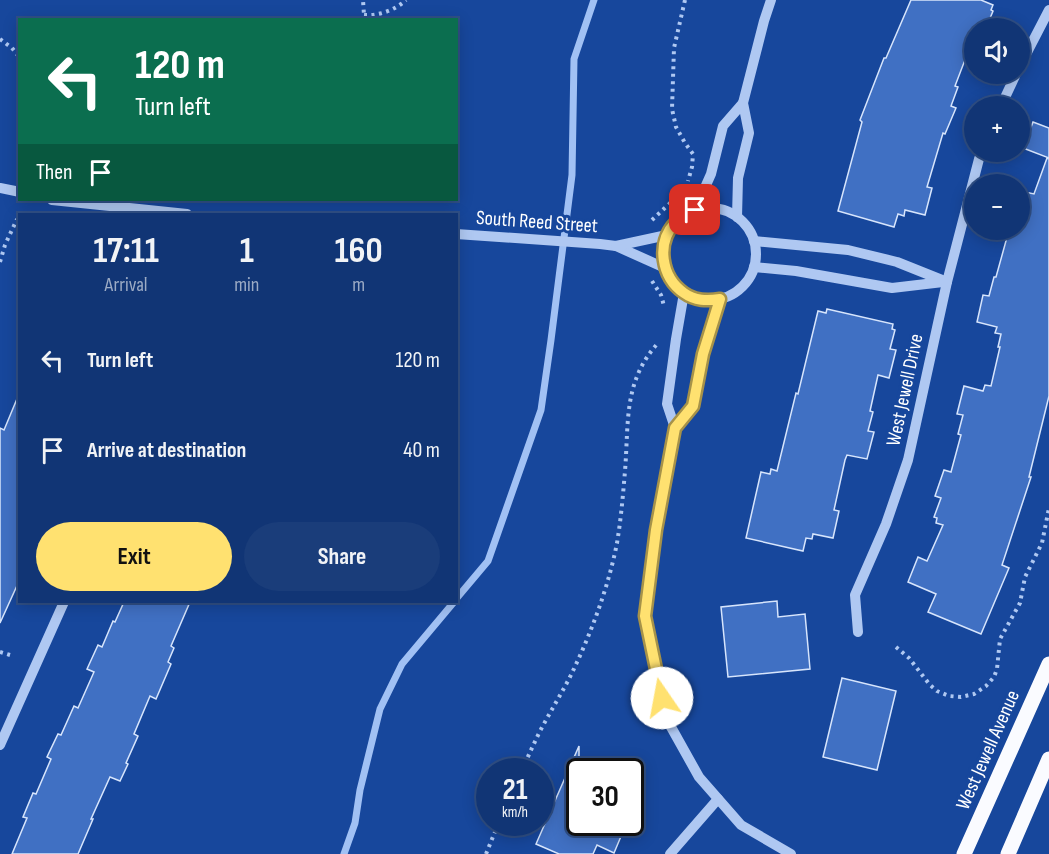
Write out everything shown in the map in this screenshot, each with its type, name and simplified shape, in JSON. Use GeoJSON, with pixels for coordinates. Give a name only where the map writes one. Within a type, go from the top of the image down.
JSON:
{"type":"FeatureCollection","features":[{"type":"Feature","properties":{"kind":"main road","name":"West Jewell Avenue"},"geometry":{"type":"LineString","coordinates":[[964,854],[1049,664]]}},
{"type":"Feature","properties":{"kind":"main road"},"geometry":{"type":"LineString","coordinates":[[1008,854],[1049,759]]}},
{"type":"Feature","properties":{"kind":"street"},"geometry":{"type":"LineString","coordinates":[[737,217],[738,178],[749,133],[743,103],[771,0]]}},
{"type":"Feature","properties":{"kind":"street"},"geometry":{"type":"LineString","coordinates":[[1030,47],[1049,10]]}},
{"type":"Feature","properties":{"kind":"street"},"geometry":{"type":"LineString","coordinates":[[695,210],[711,174],[723,126],[743,103]]}},
{"type":"Feature","properties":{"kind":"street","name":"West Jewell Drive"},"geometry":{"type":"LineString","coordinates":[[858,632],[855,596],[886,524],[908,460],[947,282],[979,162]]}},
{"type":"Feature","properties":{"kind":"street"},"geometry":{"type":"LineString","coordinates":[[0,188],[18,192]]}},
{"type":"Feature","properties":{"kind":"street"},"geometry":{"type":"LineString","coordinates":[[60,201],[159,213]]}},
{"type":"Feature","properties":{"kind":"street"},"geometry":{"type":"LineString","coordinates":[[709,208],[724,210],[737,217],[748,227],[754,241],[756,254],[749,278],[742,288],[720,299],[708,301],[684,293],[672,282],[665,268],[663,257],[664,246],[674,224],[695,210],[709,208]]}},
{"type":"Feature","properties":{"kind":"street","name":"South Reed Street"},"geometry":{"type":"LineString","coordinates":[[458,234],[616,246],[665,268]]}},
{"type":"Feature","properties":{"kind":"street","name":"South Reed Street"},"geometry":{"type":"LineString","coordinates":[[616,246],[668,235]]}},
{"type":"Feature","properties":{"kind":"street"},"geometry":{"type":"LineString","coordinates":[[754,241],[848,250],[897,262],[947,282]]}},
{"type":"Feature","properties":{"kind":"street"},"geometry":{"type":"LineString","coordinates":[[754,267],[796,271],[892,288],[947,282]]}},
{"type":"Feature","properties":{"kind":"street"},"geometry":{"type":"LineString","coordinates":[[675,428],[667,404],[684,293]]}},
{"type":"Feature","properties":{"kind":"street"},"geometry":{"type":"LineString","coordinates":[[720,299],[703,354],[693,406],[675,428],[656,530],[645,616],[666,718],[699,777],[741,825],[790,854]]}},
{"type":"Feature","properties":{"kind":"street"},"geometry":{"type":"LineString","coordinates":[[0,745],[64,603]]}},
{"type":"Feature","properties":{"kind":"street"},"geometry":{"type":"LineString","coordinates":[[670,854],[718,799]]}},
{"type":"Feature","properties":{"kind":"path"},"geometry":{"type":"LineString","coordinates":[[363,0],[364,17],[385,13],[406,0]]}},
{"type":"Feature","properties":{"kind":"path"},"geometry":{"type":"LineString","coordinates":[[647,223],[655,219],[681,194],[687,185],[692,166],[693,154],[676,127],[672,109],[674,48],[685,0]]}},
{"type":"Feature","properties":{"kind":"path"},"geometry":{"type":"LineString","coordinates":[[0,39],[18,56]]}},
{"type":"Feature","properties":{"kind":"path"},"geometry":{"type":"LineString","coordinates":[[0,262],[17,219]]}},
{"type":"Feature","properties":{"kind":"path"},"geometry":{"type":"LineString","coordinates":[[647,278],[654,282],[661,295],[665,311]]}},
{"type":"Feature","properties":{"kind":"path"},"geometry":{"type":"LineString","coordinates":[[528,758],[570,677],[604,590],[616,545],[622,508],[630,396],[640,367],[664,337]]}},
{"type":"Feature","properties":{"kind":"path"},"geometry":{"type":"LineString","coordinates":[[896,647],[909,658],[930,686],[937,691],[949,696],[961,697],[974,694],[986,686],[994,677],[1000,639],[1020,603],[1025,577],[1042,543],[1049,508]]}},
{"type":"Feature","properties":{"kind":"path"},"geometry":{"type":"LineString","coordinates":[[0,651],[10,655]]}},
{"type":"Feature","properties":{"kind":"path"},"geometry":{"type":"LineString","coordinates":[[486,854],[493,836]]}},
{"type":"Feature","properties":{"kind":"building"},"geometry":{"type":"Polygon","coordinates":[[[911,0],[981,0],[993,5],[990,18],[964,18],[964,62],[955,86],[958,87],[951,106],[956,108],[945,134],[943,133],[927,187],[932,188],[925,215],[905,210],[904,216],[898,214],[894,227],[838,211],[862,122],[860,120],[884,58],[886,58],[911,0]]]}},
{"type":"Feature","properties":{"kind":"building"},"geometry":{"type":"Polygon","coordinates":[[[1033,122],[1049,128],[1049,158],[1030,151],[1030,130],[1033,122]]]}},
{"type":"Feature","properties":{"kind":"building"},"geometry":{"type":"Polygon","coordinates":[[[1047,158],[1049,159],[1049,396],[1029,477],[1031,477],[1002,565],[1009,568],[981,634],[928,612],[936,594],[908,582],[918,557],[927,561],[943,525],[936,523],[937,518],[934,517],[941,498],[935,496],[944,470],[951,472],[961,435],[958,434],[963,415],[957,414],[964,386],[983,391],[985,385],[991,386],[1001,334],[995,333],[997,327],[977,322],[983,295],[989,296],[1006,240],[1030,240],[1030,193],[1034,194],[1047,158]]]}},
{"type":"Feature","properties":{"kind":"building"},"geometry":{"type":"Polygon","coordinates":[[[827,309],[893,324],[892,329],[895,330],[890,349],[896,350],[889,378],[878,375],[868,431],[874,432],[867,459],[847,455],[845,460],[834,510],[839,511],[833,538],[813,534],[812,539],[806,538],[803,551],[746,538],[761,472],[770,474],[771,469],[777,471],[818,311],[826,313],[827,309]]]}},
{"type":"Feature","properties":{"kind":"building"},"geometry":{"type":"Polygon","coordinates":[[[18,396],[18,583],[0,623],[0,428],[4,430],[18,396]]]}},
{"type":"Feature","properties":{"kind":"building"},"geometry":{"type":"Polygon","coordinates":[[[777,601],[778,617],[805,614],[810,669],[728,677],[721,607],[777,601]]]}},
{"type":"Feature","properties":{"kind":"building"},"geometry":{"type":"Polygon","coordinates":[[[124,603],[190,603],[171,646],[174,648],[168,662],[171,664],[156,699],[150,696],[134,734],[138,736],[126,763],[128,764],[120,781],[110,777],[78,854],[12,854],[27,818],[23,817],[51,759],[47,757],[58,734],[61,735],[74,706],[78,708],[94,672],[87,669],[98,645],[102,647],[113,621],[115,622],[124,603]]]}},
{"type":"Feature","properties":{"kind":"building"},"geometry":{"type":"Polygon","coordinates":[[[842,678],[896,691],[877,770],[823,757],[842,678]]]}},
{"type":"Feature","properties":{"kind":"building"},"geometry":{"type":"Polygon","coordinates":[[[579,746],[579,758],[574,758],[579,746]]]}},
{"type":"Feature","properties":{"kind":"building"},"geometry":{"type":"Polygon","coordinates":[[[566,776],[566,836],[621,836],[614,853],[597,845],[593,854],[559,854],[536,844],[540,836],[554,836],[554,803],[566,776]]]}},
{"type":"Feature","properties":{"kind":"waterway"},"geometry":{"type":"LineString","coordinates":[[458,597],[488,561],[541,410],[572,175],[574,59],[594,0]]}},
{"type":"Feature","properties":{"kind":"waterway"},"geometry":{"type":"LineString","coordinates":[[344,854],[355,823],[360,790],[380,709],[402,664],[453,603]]}},
{"type":"Feature","properties":{"kind":"route"},"geometry":{"type":"LineString","coordinates":[[662,698],[645,616],[656,530],[675,428],[693,406],[703,354],[720,299],[708,301],[684,293],[672,282],[665,268],[663,257],[668,235],[674,224],[695,210]]}}]}
